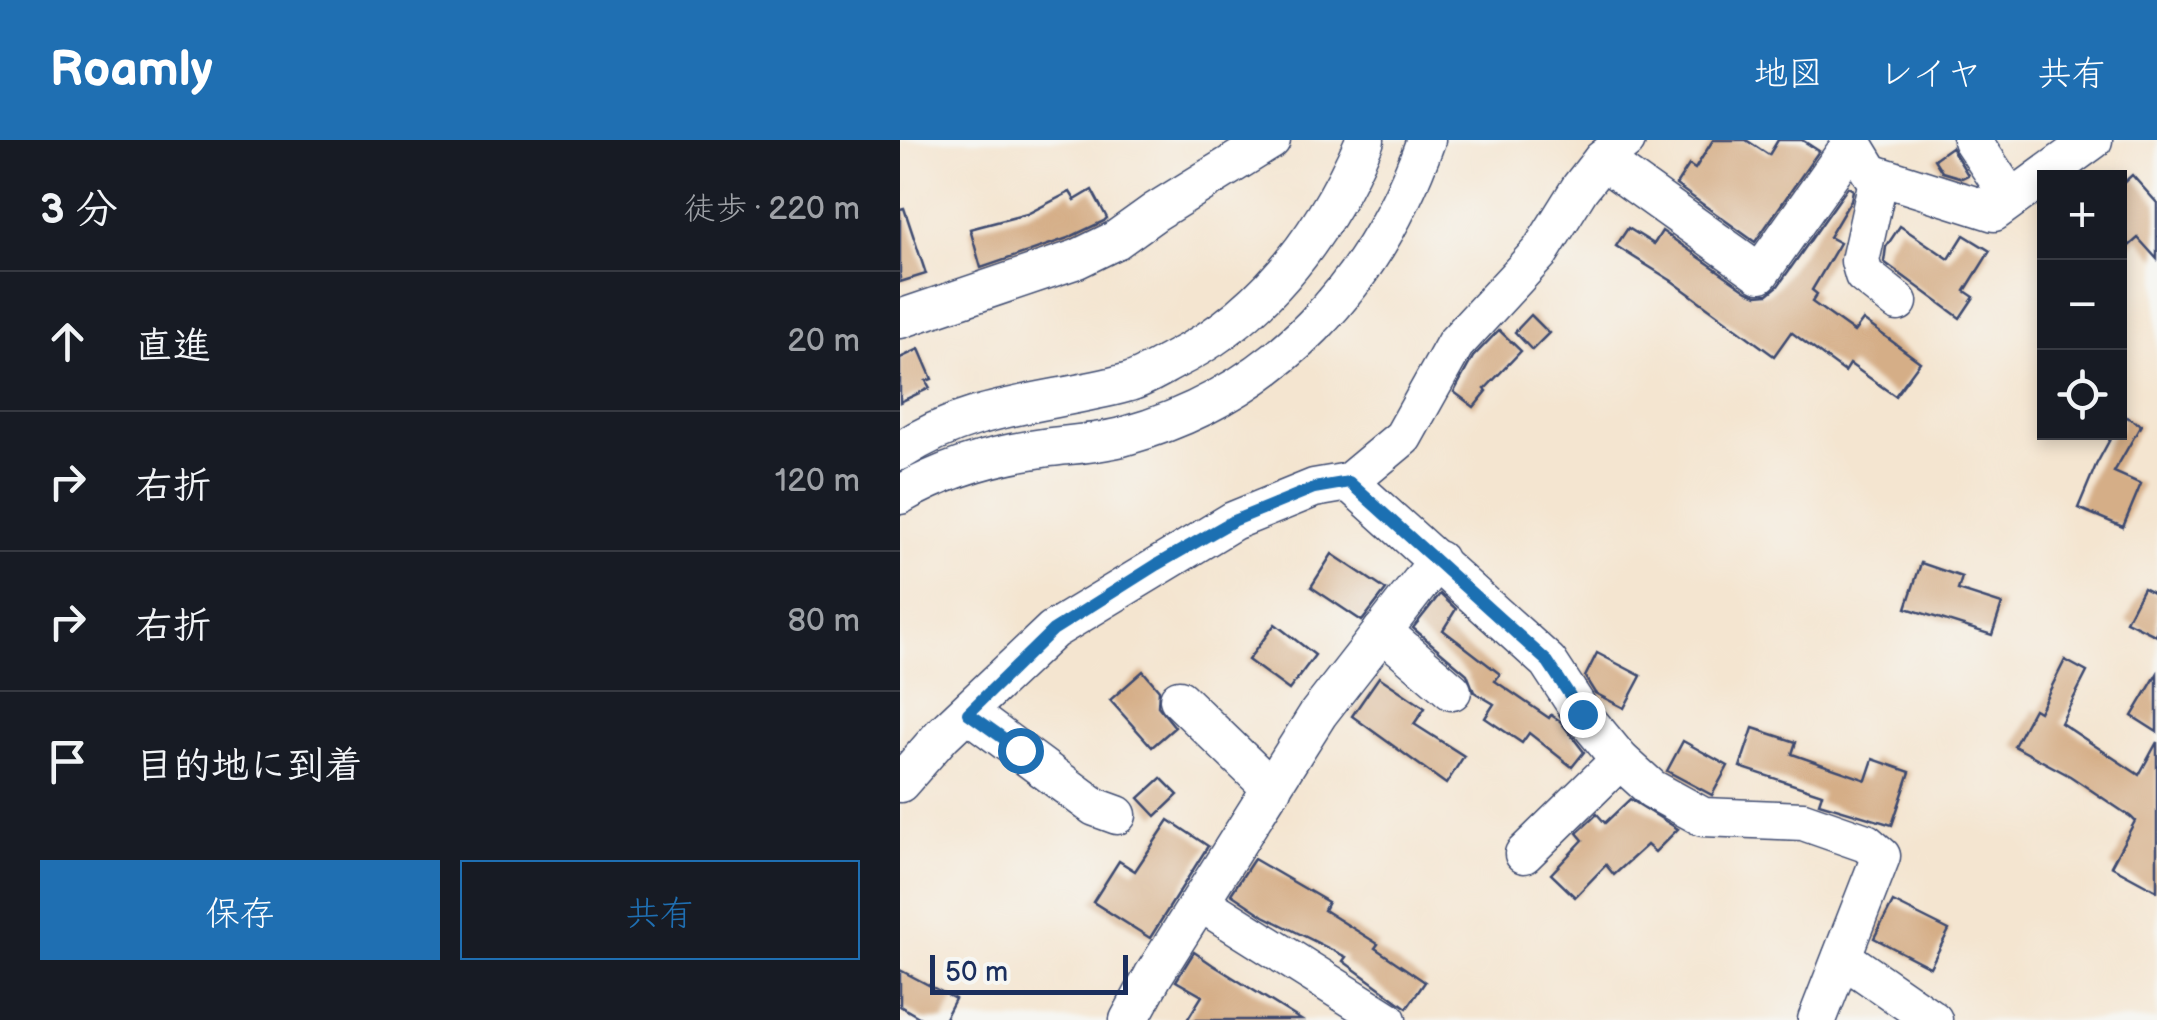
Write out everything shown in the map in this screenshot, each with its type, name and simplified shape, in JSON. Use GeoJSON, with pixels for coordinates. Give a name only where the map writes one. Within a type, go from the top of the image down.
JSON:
{"type":"FeatureCollection","features":[{"type":"Feature","properties":{"kind":"street"},"geometry":{"type":"LineString","coordinates":[[900,319],[1078,259],[1116,240],[1271,140]]}},
{"type":"Feature","properties":{"kind":"street"},"geometry":{"type":"LineString","coordinates":[[900,451],[961,421],[1009,405],[1130,382],[1186,354],[1248,313],[1286,273],[1316,233],[1365,140]]}},
{"type":"Feature","properties":{"kind":"street"},"geometry":{"type":"LineString","coordinates":[[900,495],[926,480],[994,456],[1126,436],[1216,398],[1254,374],[1293,346],[1350,286],[1401,206],[1426,140]]}},
{"type":"Feature","properties":{"kind":"street"},"geometry":{"type":"LineString","coordinates":[[1972,140],[2011,199]]}},
{"type":"Feature","properties":{"kind":"street"},"geometry":{"type":"LineString","coordinates":[[900,784],[942,735],[1053,630],[1233,521],[1314,488],[1349,482],[1403,438],[1455,344],[1540,252],[1614,150],[1760,272],[1851,141],[1871,173],[1994,212],[2093,140]]}},
{"type":"Feature","properties":{"kind":"street"},"geometry":{"type":"LineString","coordinates":[[1879,176],[1860,261],[1864,276],[1898,302]]}},
{"type":"Feature","properties":{"kind":"street"},"geometry":{"type":"LineString","coordinates":[[1349,482],[1548,662],[1582,714],[1620,760],[1652,789],[1703,817],[1804,821],[1866,842],[1881,856],[1817,1020]]}},
{"type":"Feature","properties":{"kind":"street"},"geometry":{"type":"LineString","coordinates":[[1129,1020],[1318,714],[1438,560]]}},
{"type":"Feature","properties":{"kind":"street"},"geometry":{"type":"LineString","coordinates":[[1382,631],[1452,692]]}},
{"type":"Feature","properties":{"kind":"street"},"geometry":{"type":"LineString","coordinates":[[1179,699],[1272,789]]}},
{"type":"Feature","properties":{"kind":"street"},"geometry":{"type":"LineString","coordinates":[[968,713],[1095,807],[1117,816]]}},
{"type":"Feature","properties":{"kind":"street"},"geometry":{"type":"LineString","coordinates":[[1524,854],[1620,760]]}},
{"type":"Feature","properties":{"kind":"street"},"geometry":{"type":"LineString","coordinates":[[1200,902],[1387,1020]]}},
{"type":"Feature","properties":{"kind":"street"},"geometry":{"type":"LineString","coordinates":[[1842,957],[1933,1020]]}},
{"type":"Feature","properties":{"kind":"building"},"geometry":{"type":"Polygon","coordinates":[[[1713,140],[1746,140],[1769,155],[1778,140],[1802,140],[1819,151],[1755,242],[1676,185],[1689,165],[1695,169],[1713,140]]]}},
{"type":"Feature","properties":{"kind":"building"},"geometry":{"type":"Polygon","coordinates":[[[1951,147],[1968,175],[1962,178],[1942,172],[1934,159],[1951,147]]]}},
{"type":"Feature","properties":{"kind":"building"},"geometry":{"type":"Polygon","coordinates":[[[2132,175],[2157,203],[2157,259],[2138,238],[2127,248],[2127,180],[2132,175]]]}},
{"type":"Feature","properties":{"kind":"building"},"geometry":{"type":"Polygon","coordinates":[[[1848,187],[1853,190],[1851,200],[1829,237],[1840,243],[1812,290],[1817,294],[1812,302],[1854,332],[1863,320],[1920,362],[1895,396],[1850,364],[1845,372],[1791,332],[1774,356],[1672,281],[1616,246],[1628,228],[1654,244],[1662,231],[1747,291],[1768,294],[1778,286],[1848,187]]]}},
{"type":"Feature","properties":{"kind":"building"},"geometry":{"type":"Polygon","coordinates":[[[1092,190],[1107,218],[1104,221],[1068,238],[981,268],[970,229],[1027,214],[1070,192],[1075,200],[1092,190]]]}},
{"type":"Feature","properties":{"kind":"building"},"geometry":{"type":"Polygon","coordinates":[[[904,208],[926,274],[900,282],[900,209],[904,208]]]}},
{"type":"Feature","properties":{"kind":"building"},"geometry":{"type":"Polygon","coordinates":[[[1900,226],[1949,259],[1964,235],[1990,251],[1965,291],[1974,297],[1960,318],[1884,262],[1886,247],[1900,226]]]}},
{"type":"Feature","properties":{"kind":"building"},"geometry":{"type":"Polygon","coordinates":[[[1531,315],[1549,333],[1532,350],[1515,332],[1531,315]]]}},
{"type":"Feature","properties":{"kind":"building"},"geometry":{"type":"Polygon","coordinates":[[[1499,330],[1521,351],[1485,389],[1474,407],[1454,392],[1473,357],[1499,330]]]}},
{"type":"Feature","properties":{"kind":"building"},"geometry":{"type":"Polygon","coordinates":[[[919,349],[932,379],[926,381],[930,388],[900,402],[900,358],[919,349]]]}},
{"type":"Feature","properties":{"kind":"building"},"geometry":{"type":"Polygon","coordinates":[[[2127,417],[2141,425],[2114,472],[2141,484],[2123,527],[2078,508],[2110,440],[2127,440],[2127,417]]]}},
{"type":"Feature","properties":{"kind":"building"},"geometry":{"type":"Polygon","coordinates":[[[1332,554],[1386,590],[1362,621],[1311,587],[1332,554]]]}},
{"type":"Feature","properties":{"kind":"building"},"geometry":{"type":"Polygon","coordinates":[[[1921,563],[1962,577],[1958,590],[2002,604],[1992,635],[1906,608],[1921,563]]]}},
{"type":"Feature","properties":{"kind":"building"},"geometry":{"type":"Polygon","coordinates":[[[2143,588],[2157,595],[2157,636],[2126,621],[2143,588]]]}},
{"type":"Feature","properties":{"kind":"building"},"geometry":{"type":"Polygon","coordinates":[[[1440,594],[1456,609],[1443,630],[1500,674],[1495,681],[1549,718],[1551,715],[1560,721],[1584,752],[1572,767],[1529,733],[1522,743],[1485,718],[1494,704],[1474,692],[1467,674],[1413,628],[1440,594]]]}},
{"type":"Feature","properties":{"kind":"building"},"geometry":{"type":"Polygon","coordinates":[[[1275,624],[1315,655],[1289,690],[1248,660],[1275,624]]]}},
{"type":"Feature","properties":{"kind":"building"},"geometry":{"type":"Polygon","coordinates":[[[1597,653],[1641,676],[1624,708],[1595,693],[1585,677],[1597,653]]]}},
{"type":"Feature","properties":{"kind":"building"},"geometry":{"type":"Polygon","coordinates":[[[2065,660],[2087,672],[2061,723],[2139,775],[2157,742],[2157,891],[2111,866],[2135,821],[2070,776],[2014,746],[2034,709],[2039,712],[2065,660]]]}},
{"type":"Feature","properties":{"kind":"building"},"geometry":{"type":"Polygon","coordinates":[[[1143,671],[1159,690],[1158,706],[1175,727],[1152,747],[1110,700],[1143,671]]]}},
{"type":"Feature","properties":{"kind":"building"},"geometry":{"type":"Polygon","coordinates":[[[2157,674],[2157,732],[2132,716],[2157,674]]]}},
{"type":"Feature","properties":{"kind":"building"},"geometry":{"type":"Polygon","coordinates":[[[1379,677],[1425,708],[1414,724],[1464,756],[1446,784],[1352,716],[1379,677]]]}},
{"type":"Feature","properties":{"kind":"building"},"geometry":{"type":"Polygon","coordinates":[[[1753,728],[1796,742],[1792,754],[1866,780],[1873,759],[1910,772],[1892,825],[1819,803],[1822,794],[1740,767],[1753,728]]]}},
{"type":"Feature","properties":{"kind":"building"},"geometry":{"type":"Polygon","coordinates":[[[1683,741],[1728,766],[1712,795],[1667,771],[1683,741]]]}},
{"type":"Feature","properties":{"kind":"building"},"geometry":{"type":"Polygon","coordinates":[[[1161,778],[1178,795],[1156,816],[1139,798],[1161,778]]]}},
{"type":"Feature","properties":{"kind":"building"},"geometry":{"type":"Polygon","coordinates":[[[1630,799],[1678,829],[1655,852],[1647,845],[1614,875],[1606,865],[1575,897],[1551,874],[1583,840],[1577,833],[1597,814],[1605,823],[1630,799]]]}},
{"type":"Feature","properties":{"kind":"building"},"geometry":{"type":"Polygon","coordinates":[[[1169,820],[1208,846],[1150,938],[1093,902],[1119,861],[1135,871],[1169,820]]]}},
{"type":"Feature","properties":{"kind":"building"},"geometry":{"type":"Polygon","coordinates":[[[1254,859],[1328,902],[1324,910],[1378,944],[1375,948],[1425,982],[1407,1008],[1343,961],[1346,957],[1264,916],[1231,894],[1254,859]]]}},
{"type":"Feature","properties":{"kind":"building"},"geometry":{"type":"Polygon","coordinates":[[[1893,902],[1949,930],[1930,967],[1874,938],[1893,902]]]}},
{"type":"Feature","properties":{"kind":"building"},"geometry":{"type":"Polygon","coordinates":[[[1194,952],[1301,1020],[1187,1020],[1202,996],[1176,981],[1194,952]]]}},
{"type":"Feature","properties":{"kind":"building"},"geometry":{"type":"Polygon","coordinates":[[[900,970],[955,999],[944,1020],[924,1020],[900,1006],[900,970]]]}},
{"type":"Feature","properties":{"kind":"route"},"geometry":{"type":"LineString","coordinates":[[1020,750],[968,713],[1053,630],[1233,521],[1314,488],[1349,482],[1548,662],[1582,714]]}}]}
